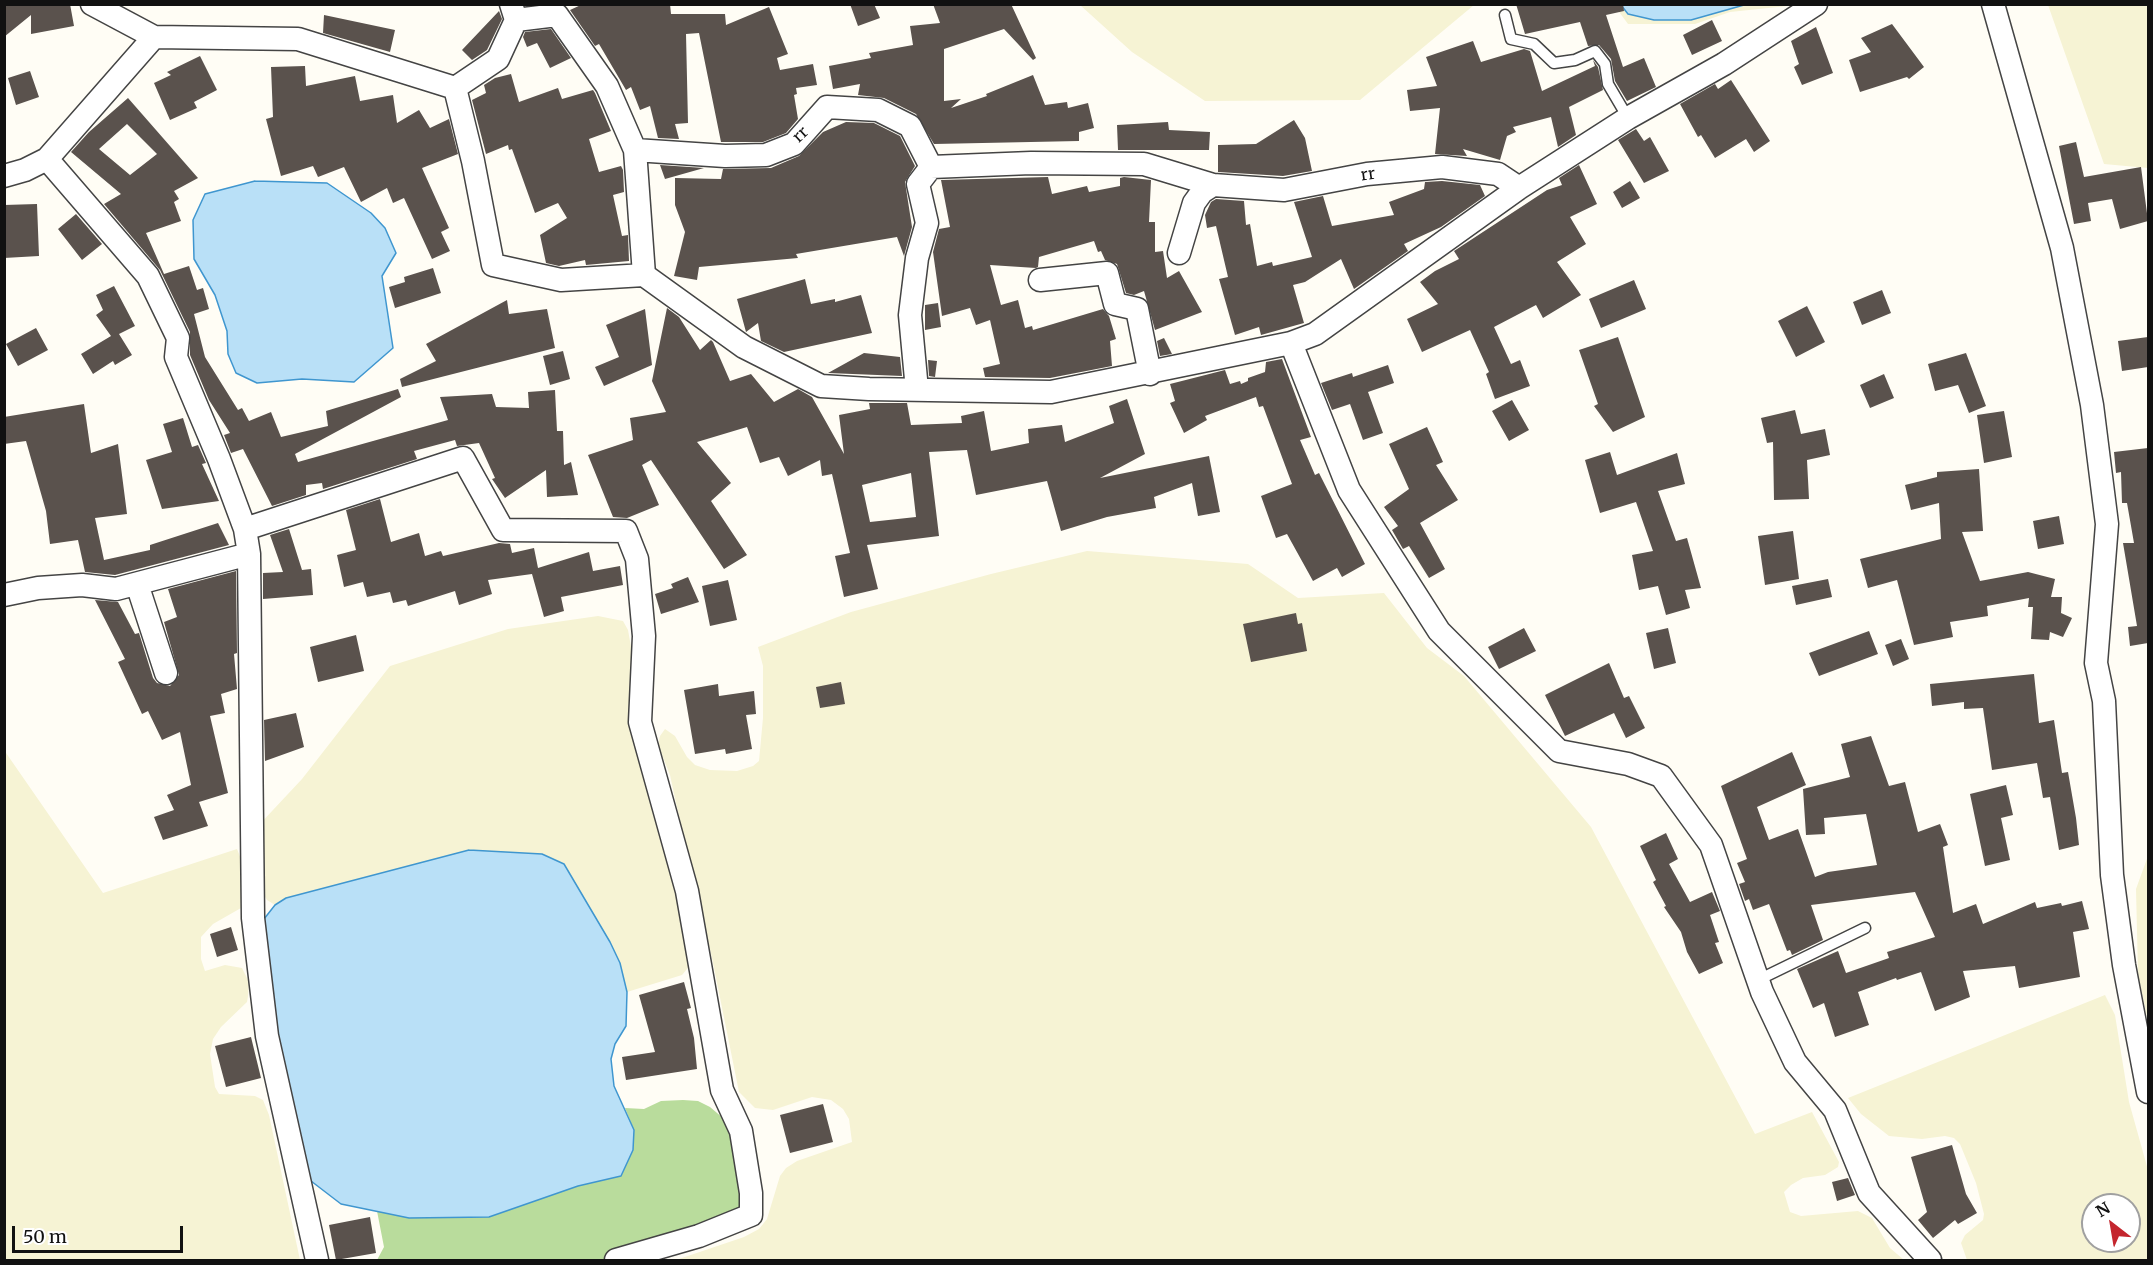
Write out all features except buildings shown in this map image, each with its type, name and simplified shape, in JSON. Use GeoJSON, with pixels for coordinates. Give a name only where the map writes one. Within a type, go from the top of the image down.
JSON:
{"type":"FeatureCollection","features":[{"type":"Feature","properties":{"kind":"street"},"geometry":{"type":"LineString","coordinates":[[92,4],[154,37],[298,39],[455,88]]}},
{"type":"Feature","properties":{"kind":"street"},"geometry":{"type":"LineString","coordinates":[[455,88],[473,160],[493,265],[561,280],[644,275],[744,348],[821,386],[1051,392],[1150,374],[1292,343],[1315,334],[1519,188],[1628,118],[1724,64],[1816,4]]}},
{"type":"Feature","properties":{"kind":"street"},"geometry":{"type":"LineString","coordinates":[[1993,4],[2062,248],[2098,448],[2107,547],[2096,663],[2104,701],[2112,875],[2124,965],[2148,1092]]}},
{"type":"Feature","properties":{"kind":"street"},"geometry":{"type":"LineString","coordinates":[[455,88],[498,59],[514,12],[557,15],[607,86],[635,150],[644,275]]}},
{"type":"Feature","properties":{"kind":"street"},"geometry":{"type":"LineString","coordinates":[[4,176],[26,170],[47,159],[154,37]]}},
{"type":"Feature","properties":{"kind":"street","name":"rr"},"geometry":{"type":"LineString","coordinates":[[635,150],[725,156],[766,155],[794,144],[828,107],[878,110],[910,126],[931,167],[1031,163],[1144,164],[1213,185],[1284,190],[1367,174],[1442,167],[1498,174],[1519,188]]}},
{"type":"Feature","properties":{"kind":"street"},"geometry":{"type":"LineString","coordinates":[[47,159],[148,276],[178,338],[176,357],[219,459],[245,529],[249,554],[253,918],[267,1036],[317,1260]]}},
{"type":"Feature","properties":{"kind":"street"},"geometry":{"type":"LineString","coordinates":[[917,390],[910,315],[917,258],[927,223],[918,184],[931,167]]}},
{"type":"Feature","properties":{"kind":"street"},"geometry":{"type":"LineString","coordinates":[[1179,253],[1194,203],[1202,192],[1213,185]]}},
{"type":"Feature","properties":{"kind":"street"},"geometry":{"type":"LineString","coordinates":[[1040,280],[1107,273],[1116,304],[1137,309],[1150,374]]}},
{"type":"Feature","properties":{"kind":"street"},"geometry":{"type":"LineString","coordinates":[[1292,343],[1349,490],[1439,631],[1559,751],[1628,764],[1661,776],[1711,845],[1758,980],[1795,1062],[1835,1110],[1869,1193],[1930,1260]]}},
{"type":"Feature","properties":{"kind":"street"},"geometry":{"type":"LineString","coordinates":[[245,529],[463,458],[503,530],[626,531],[637,559],[644,636],[640,722],[687,891],[722,1090],[741,1131],[751,1193],[751,1215],[699,1236],[616,1260]]}},
{"type":"Feature","properties":{"kind":"street"},"geometry":{"type":"LineString","coordinates":[[4,595],[38,588],[82,585],[116,589],[249,554]]}},
{"type":"Feature","properties":{"kind":"street"},"geometry":{"type":"LineString","coordinates":[[137,584],[166,673]]}},
{"type":"Feature","properties":{"kind":"lane"},"geometry":{"type":"LineString","coordinates":[[1505,15],[1511,39],[1534,44],[1554,63],[1575,60],[1595,51],[1605,64],[1608,84],[1628,118]]}},
{"type":"Feature","properties":{"kind":"lane"},"geometry":{"type":"LineString","coordinates":[[1758,980],[1865,928]]}},
{"type":"Feature","properties":{"kind":"shaded area"},"geometry":{"type":"Polygon","coordinates":[[[1080,5],[1474,5],[1360,100],[1205,101],[1132,52],[1080,5]]]}},
{"type":"Feature","properties":{"kind":"shaded area"},"geometry":{"type":"Polygon","coordinates":[[[1614,5],[1797,5],[1730,12],[1695,24],[1628,24],[1614,5]]]}},
{"type":"Feature","properties":{"kind":"shaded area"},"geometry":{"type":"Polygon","coordinates":[[[2048,5],[2148,5],[2148,168],[2104,164],[2048,5]]]}},
{"type":"Feature","properties":{"kind":"shaded area"},"geometry":{"type":"Polygon","coordinates":[[[1087,551],[1248,564],[1298,598],[1384,593],[1427,648],[1464,676],[1591,827],[1755,1134],[1812,1112],[1839,1162],[1838,1167],[1825,1175],[1803,1178],[1791,1185],[1784,1192],[1790,1212],[1801,1216],[1858,1211],[1872,1218],[1890,1248],[1904,1260],[676,1260],[744,1237],[759,1229],[767,1219],[780,1176],[786,1168],[797,1161],[852,1142],[849,1119],[843,1109],[831,1100],[812,1097],[773,1110],[755,1108],[739,1092],[712,958],[670,775],[658,745],[660,736],[665,729],[675,736],[687,757],[695,765],[710,770],[737,771],[753,766],[759,761],[763,718],[763,666],[758,647],[851,612],[1087,551]]]}},
{"type":"Feature","properties":{"kind":"shaded area"},"geometry":{"type":"Polygon","coordinates":[[[598,616],[623,621],[628,630],[670,863],[692,963],[682,975],[627,992],[620,963],[564,864],[286,898],[275,905],[267,900],[262,892],[258,826],[302,779],[390,666],[508,629],[598,616]]]}},
{"type":"Feature","properties":{"kind":"shaded area"},"geometry":{"type":"Polygon","coordinates":[[[4,750],[103,893],[237,849],[245,869],[245,901],[241,908],[213,924],[201,937],[201,959],[205,971],[225,965],[242,968],[249,982],[247,1002],[221,1027],[213,1039],[210,1054],[215,1087],[219,1094],[255,1096],[263,1100],[269,1115],[300,1260],[5,1260],[4,750]]]}},
{"type":"Feature","properties":{"kind":"shaded area"},"geometry":{"type":"Polygon","coordinates":[[[2148,856],[2148,1022],[2138,974],[2136,889],[2148,856]]]}},
{"type":"Feature","properties":{"kind":"shaded area"},"geometry":{"type":"Polygon","coordinates":[[[2105,995],[2115,1015],[2129,1102],[2148,1170],[2148,1260],[1967,1260],[1961,1243],[1965,1235],[1983,1220],[1984,1214],[1976,1183],[1960,1144],[1954,1138],[1945,1136],[1922,1139],[1889,1136],[1861,1114],[1848,1098],[2105,995]]]}},
{"type":"Feature","properties":{"kind":"green space"},"geometry":{"type":"Polygon","coordinates":[[[661,1101],[698,1101],[710,1107],[730,1124],[743,1220],[600,1260],[377,1260],[384,1247],[377,1211],[409,1218],[489,1217],[578,1186],[621,1176],[633,1150],[634,1130],[625,1108],[644,1109],[661,1101]]]}},
{"type":"Feature","properties":{"kind":"water"},"geometry":{"type":"Polygon","coordinates":[[[1621,5],[1744,5],[1691,20],[1654,20],[1628,14],[1621,5]]]}},
{"type":"Feature","properties":{"kind":"water"},"geometry":{"type":"Polygon","coordinates":[[[255,181],[327,183],[371,213],[385,228],[396,253],[382,276],[393,348],[354,382],[302,379],[257,383],[236,373],[228,354],[227,331],[215,295],[194,259],[193,220],[205,194],[255,181]]]}},
{"type":"Feature","properties":{"kind":"water"},"geometry":{"type":"Polygon","coordinates":[[[469,850],[542,854],[564,864],[610,942],[620,963],[627,992],[626,1026],[615,1044],[611,1059],[614,1086],[634,1130],[633,1150],[621,1176],[578,1186],[489,1217],[409,1218],[341,1204],[311,1181],[306,1170],[270,1004],[264,919],[275,905],[286,898],[469,850]]]}}]}
